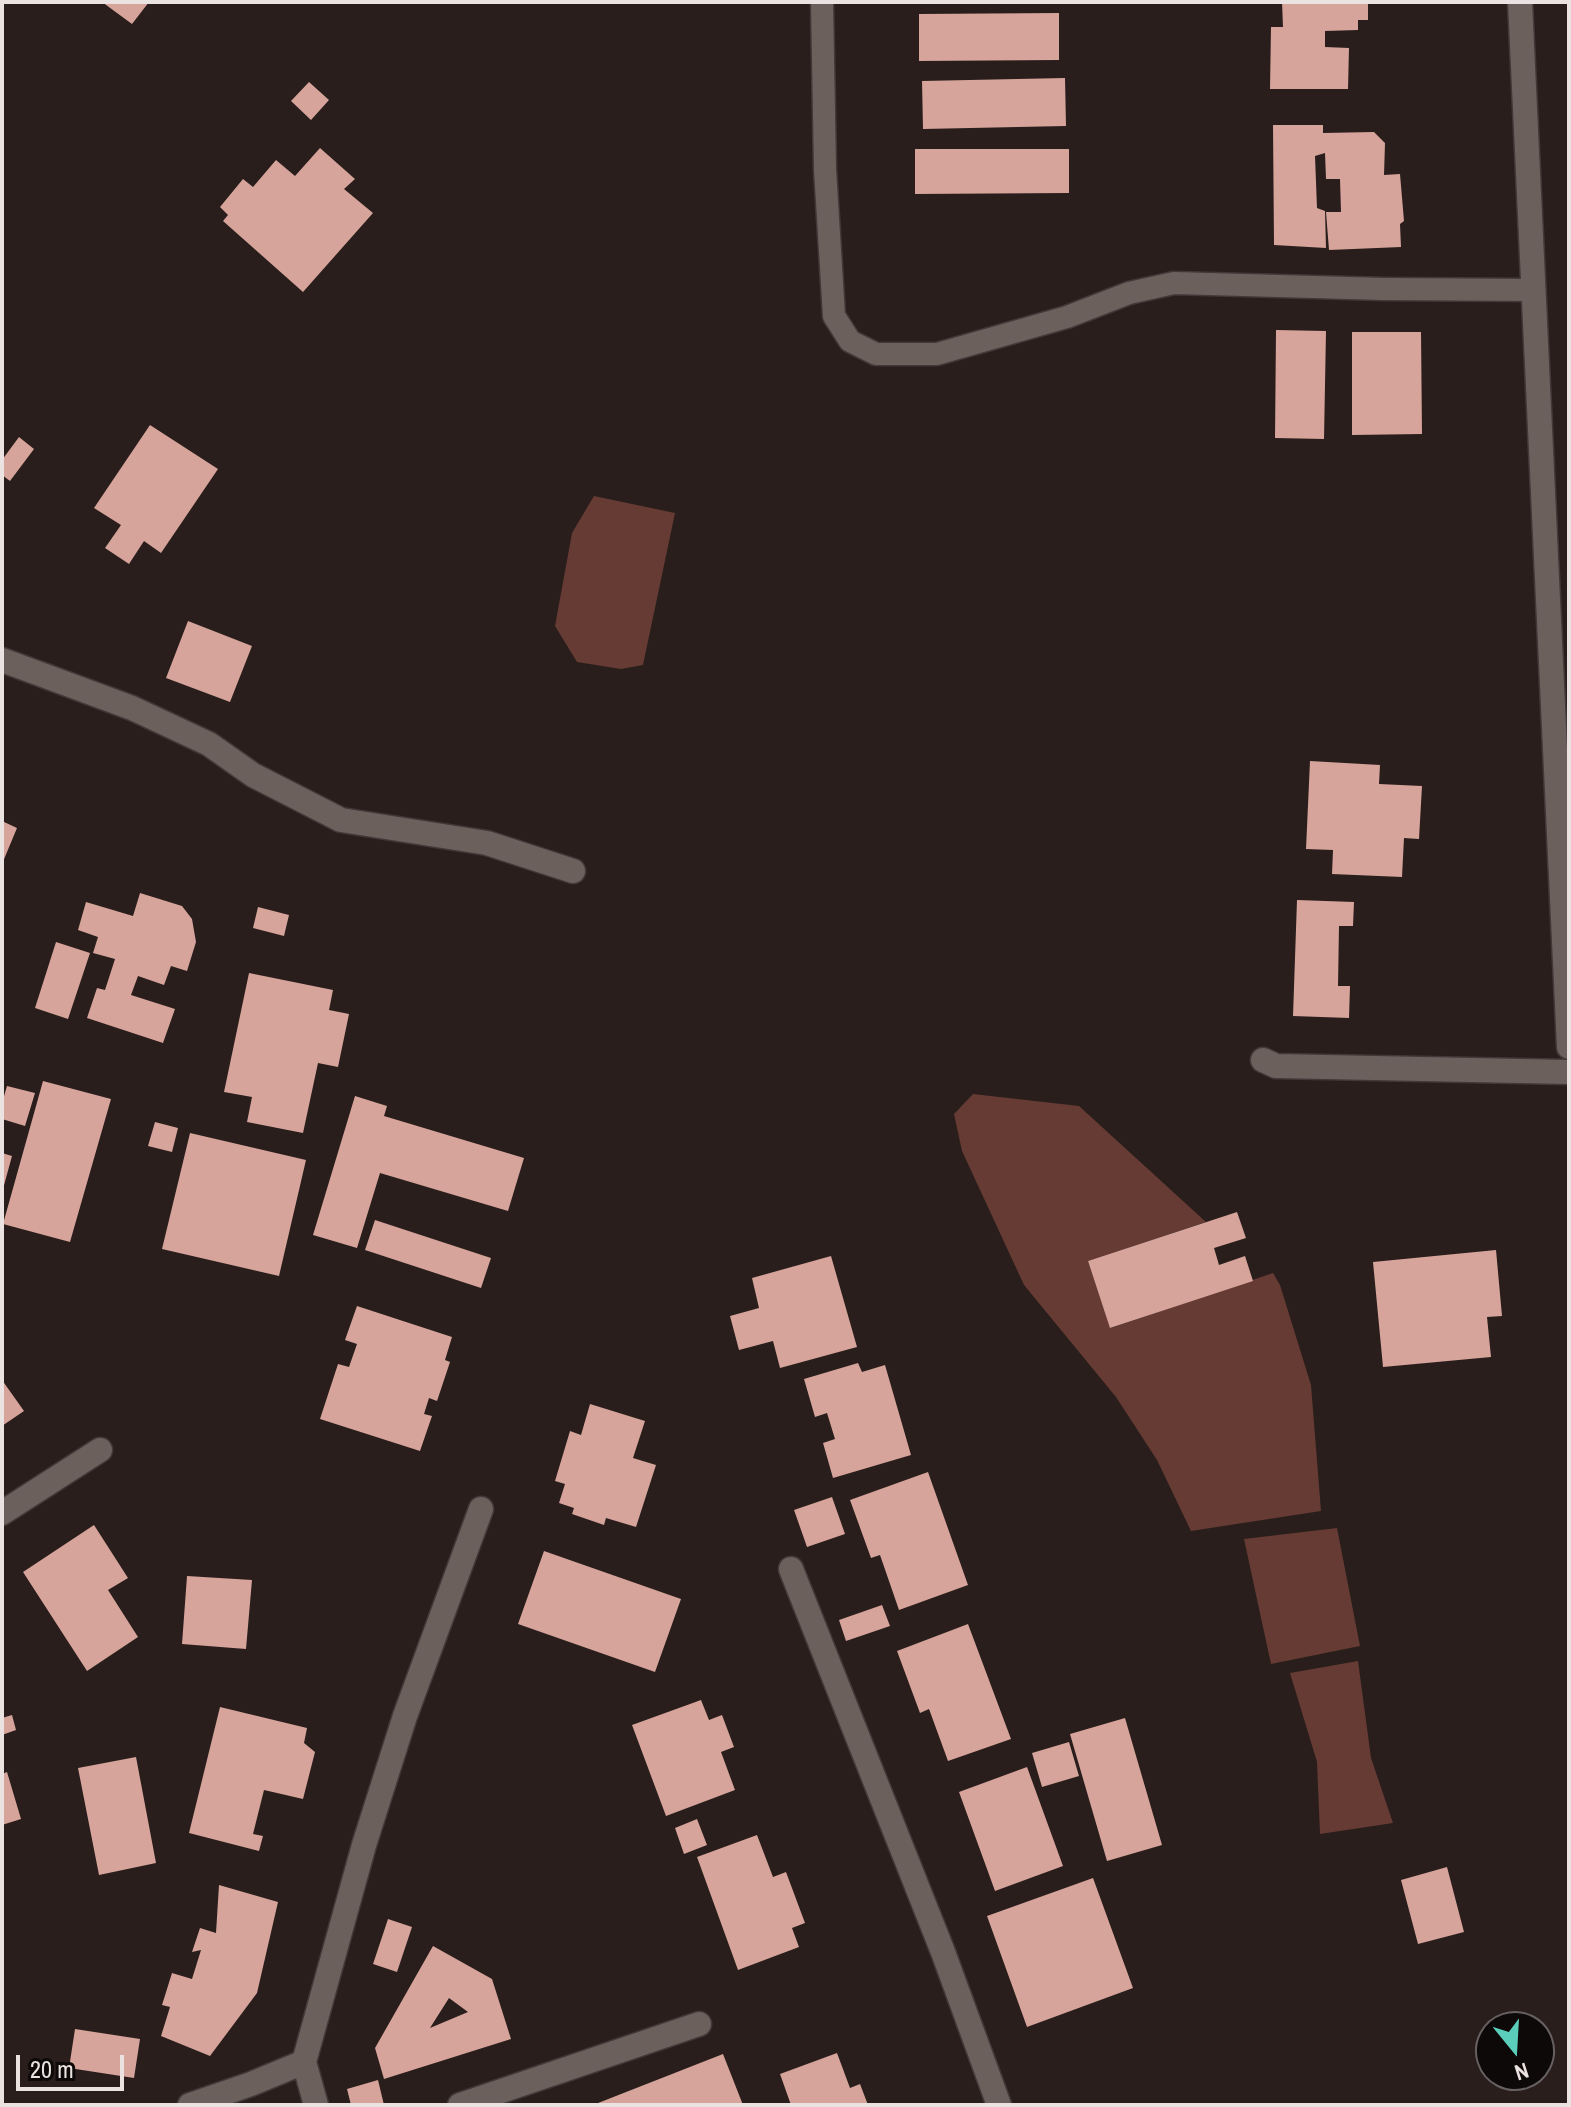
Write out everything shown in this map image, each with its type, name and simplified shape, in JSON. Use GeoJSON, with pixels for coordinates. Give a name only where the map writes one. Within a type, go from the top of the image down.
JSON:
{"type":"FeatureCollection","features":[{"type":"Feature","properties":{"kind":"street"},"geometry":{"type":"LineString","coordinates":[[1520,2],[1569,1047]]}},
{"type":"Feature","properties":{"kind":"street"},"geometry":{"type":"LineString","coordinates":[[2,660],[132,708],[209,744],[253,775],[341,820],[487,843],[573,871]]}},
{"type":"Feature","properties":{"kind":"street"},"geometry":{"type":"LineString","coordinates":[[1263,1060],[1276,1066],[1569,1072]]}},
{"type":"Feature","properties":{"kind":"street"},"geometry":{"type":"LineString","coordinates":[[2,1513],[100,1450]]}},
{"type":"Feature","properties":{"kind":"street"},"geometry":{"type":"LineString","coordinates":[[316,2105],[304,2062],[364,1845],[395,1745],[481,1509]]}},
{"type":"Feature","properties":{"kind":"street"},"geometry":{"type":"LineString","coordinates":[[791,1569],[943,1952],[999,2105]]}},
{"type":"Feature","properties":{"kind":"street"},"geometry":{"type":"LineString","coordinates":[[460,2105],[699,2024]]}},
{"type":"Feature","properties":{"kind":"street"},"geometry":{"type":"LineString","coordinates":[[190,2105],[304,2062]]}},
{"type":"Feature","properties":{"kind":"lane"},"geometry":{"type":"LineString","coordinates":[[822,2],[825,169],[834,316],[850,341],[876,354],[937,354],[1067,317],[1129,293],[1174,283],[1534,290]]}},
{"type":"Feature","properties":{"kind":"shaded area"},"geometry":{"type":"Polygon","coordinates":[[[594,496],[675,513],[643,665],[621,669],[577,662],[555,626],[572,533],[594,496]]]}},
{"type":"Feature","properties":{"kind":"shaded area"},"geometry":{"type":"Polygon","coordinates":[[[973,1094],[1079,1106],[1206,1222],[1088,1261],[1111,1328],[1273,1273],[1280,1285],[1311,1385],[1321,1511],[1191,1531],[1157,1460],[1116,1397],[1024,1285],[962,1151],[954,1114],[973,1094]]]}},
{"type":"Feature","properties":{"kind":"shaded area"},"geometry":{"type":"Polygon","coordinates":[[[1337,1528],[1360,1646],[1271,1664],[1244,1539],[1337,1528]]]}},
{"type":"Feature","properties":{"kind":"shaded area"},"geometry":{"type":"Polygon","coordinates":[[[1358,1661],[1371,1758],[1393,1823],[1320,1834],[1317,1762],[1290,1673],[1358,1661]]]}},
{"type":"Feature","properties":{"kind":"building"},"geometry":{"type":"Polygon","coordinates":[[[102,2],[149,2],[132,24],[102,2]]]}},
{"type":"Feature","properties":{"kind":"building"},"geometry":{"type":"Polygon","coordinates":[[[1282,2],[1368,2],[1368,20],[1358,20],[1358,30],[1325,31],[1325,47],[1349,48],[1348,89],[1270,89],[1271,27],[1283,27],[1282,2]]]}},
{"type":"Feature","properties":{"kind":"building"},"geometry":{"type":"Polygon","coordinates":[[[1059,13],[1059,60],[919,61],[919,14],[1059,13]]]}},
{"type":"Feature","properties":{"kind":"building"},"geometry":{"type":"Polygon","coordinates":[[[1065,78],[1066,126],[923,129],[922,81],[1065,78]]]}},
{"type":"Feature","properties":{"kind":"building"},"geometry":{"type":"Polygon","coordinates":[[[309,82],[329,100],[311,120],[291,101],[309,82]]]}},
{"type":"Feature","properties":{"kind":"building"},"geometry":{"type":"Polygon","coordinates":[[[1273,125],[1323,125],[1323,133],[1374,132],[1385,143],[1384,175],[1400,174],[1404,221],[1400,224],[1401,247],[1329,250],[1326,212],[1341,212],[1340,179],[1326,179],[1325,153],[1315,156],[1317,208],[1325,211],[1326,248],[1274,245],[1273,125]]]}},
{"type":"Feature","properties":{"kind":"building"},"geometry":{"type":"Polygon","coordinates":[[[320,148],[355,179],[344,189],[373,213],[303,292],[223,221],[228,215],[220,207],[243,179],[253,187],[276,160],[295,176],[320,148]]]}},
{"type":"Feature","properties":{"kind":"building"},"geometry":{"type":"Polygon","coordinates":[[[915,149],[1069,149],[1069,193],[915,194],[915,149]]]}},
{"type":"Feature","properties":{"kind":"building"},"geometry":{"type":"Polygon","coordinates":[[[1276,330],[1326,331],[1324,439],[1275,438],[1276,330]]]}},
{"type":"Feature","properties":{"kind":"building"},"geometry":{"type":"Polygon","coordinates":[[[1352,332],[1421,332],[1422,434],[1352,435],[1352,332]]]}},
{"type":"Feature","properties":{"kind":"building"},"geometry":{"type":"Polygon","coordinates":[[[150,425],[218,469],[161,553],[144,541],[129,564],[105,548],[121,525],[94,508],[150,425]]]}},
{"type":"Feature","properties":{"kind":"building"},"geometry":{"type":"Polygon","coordinates":[[[19,437],[34,449],[10,481],[2,475],[2,460],[19,437]]]}},
{"type":"Feature","properties":{"kind":"building"},"geometry":{"type":"Polygon","coordinates":[[[188,621],[252,646],[230,702],[166,678],[188,621]]]}},
{"type":"Feature","properties":{"kind":"building"},"geometry":{"type":"Polygon","coordinates":[[[1310,761],[1380,765],[1379,784],[1422,786],[1419,839],[1404,838],[1402,877],[1332,874],[1333,850],[1306,849],[1310,761]]]}},
{"type":"Feature","properties":{"kind":"building"},"geometry":{"type":"Polygon","coordinates":[[[2,821],[17,828],[2,864],[2,821]]]}},
{"type":"Feature","properties":{"kind":"building"},"geometry":{"type":"Polygon","coordinates":[[[140,893],[182,906],[192,919],[196,942],[187,971],[171,966],[164,985],[138,976],[131,995],[175,1009],[163,1043],[87,1018],[97,988],[105,990],[115,959],[93,953],[98,937],[78,930],[86,902],[133,916],[140,893]]]}},
{"type":"Feature","properties":{"kind":"building"},"geometry":{"type":"Polygon","coordinates":[[[1297,900],[1354,902],[1353,926],[1339,926],[1338,986],[1350,986],[1349,1018],[1293,1016],[1297,900]]]}},
{"type":"Feature","properties":{"kind":"building"},"geometry":{"type":"Polygon","coordinates":[[[258,907],[289,915],[284,936],[253,928],[258,907]]]}},
{"type":"Feature","properties":{"kind":"building"},"geometry":{"type":"Polygon","coordinates":[[[56,942],[90,953],[68,1019],[35,1008],[56,942]]]}},
{"type":"Feature","properties":{"kind":"building"},"geometry":{"type":"Polygon","coordinates":[[[249,973],[333,990],[329,1010],[349,1014],[338,1067],[318,1063],[303,1133],[247,1122],[252,1097],[224,1092],[249,973]]]}},
{"type":"Feature","properties":{"kind":"building"},"geometry":{"type":"Polygon","coordinates":[[[43,1081],[111,1099],[70,1242],[3,1224],[43,1081]]]}},
{"type":"Feature","properties":{"kind":"building"},"geometry":{"type":"Polygon","coordinates":[[[7,1086],[35,1093],[25,1126],[2,1119],[7,1086]]]}},
{"type":"Feature","properties":{"kind":"building"},"geometry":{"type":"Polygon","coordinates":[[[355,1096],[387,1106],[384,1116],[524,1158],[508,1211],[380,1173],[357,1248],[313,1235],[355,1096]]]}},
{"type":"Feature","properties":{"kind":"building"},"geometry":{"type":"Polygon","coordinates":[[[155,1122],[178,1128],[172,1152],[148,1146],[155,1122]]]}},
{"type":"Feature","properties":{"kind":"building"},"geometry":{"type":"Polygon","coordinates":[[[190,1133],[306,1160],[279,1276],[162,1249],[190,1133]]]}},
{"type":"Feature","properties":{"kind":"building"},"geometry":{"type":"Polygon","coordinates":[[[2,1153],[12,1156],[3,1189],[2,1189],[2,1153]]]}},
{"type":"Feature","properties":{"kind":"building"},"geometry":{"type":"Polygon","coordinates":[[[1237,1212],[1246,1238],[1214,1248],[1219,1265],[1245,1256],[1253,1281],[1110,1328],[1088,1261],[1237,1212]]]}},
{"type":"Feature","properties":{"kind":"building"},"geometry":{"type":"Polygon","coordinates":[[[375,1220],[491,1258],[481,1288],[365,1250],[375,1220]]]}},
{"type":"Feature","properties":{"kind":"building"},"geometry":{"type":"Polygon","coordinates":[[[1496,1250],[1502,1316],[1487,1317],[1491,1357],[1383,1367],[1373,1262],[1496,1250]]]}},
{"type":"Feature","properties":{"kind":"building"},"geometry":{"type":"Polygon","coordinates":[[[831,1256],[857,1347],[780,1368],[773,1341],[739,1350],[730,1316],[759,1308],[752,1278],[831,1256]]]}},
{"type":"Feature","properties":{"kind":"building"},"geometry":{"type":"Polygon","coordinates":[[[357,1306],[452,1337],[445,1360],[450,1362],[437,1401],[429,1398],[424,1414],[432,1416],[420,1451],[320,1419],[338,1364],[349,1367],[357,1344],[345,1340],[357,1306]]]}},
{"type":"Feature","properties":{"kind":"building"},"geometry":{"type":"Polygon","coordinates":[[[858,1363],[862,1372],[885,1365],[911,1455],[833,1478],[823,1443],[835,1439],[827,1413],[815,1417],[804,1379],[858,1363]]]}},
{"type":"Feature","properties":{"kind":"building"},"geometry":{"type":"Polygon","coordinates":[[[2,1380],[24,1411],[2,1426],[2,1380]]]}},
{"type":"Feature","properties":{"kind":"building"},"geometry":{"type":"Polygon","coordinates":[[[590,1404],[645,1421],[633,1458],[656,1465],[636,1527],[606,1518],[604,1525],[572,1514],[574,1508],[559,1503],[565,1484],[555,1481],[570,1431],[581,1435],[590,1404]]]}},
{"type":"Feature","properties":{"kind":"building"},"geometry":{"type":"Polygon","coordinates":[[[928,1472],[968,1585],[899,1610],[880,1555],[871,1558],[850,1500],[928,1472]]]}},
{"type":"Feature","properties":{"kind":"building"},"geometry":{"type":"Polygon","coordinates":[[[832,1497],[845,1534],[807,1547],[794,1510],[832,1497]]]}},
{"type":"Feature","properties":{"kind":"building"},"geometry":{"type":"Polygon","coordinates":[[[94,1525],[128,1578],[108,1590],[138,1637],[87,1671],[23,1572],[94,1525]]]}},
{"type":"Feature","properties":{"kind":"building"},"geometry":{"type":"Polygon","coordinates":[[[544,1551],[681,1599],[655,1672],[518,1624],[544,1551]]]}},
{"type":"Feature","properties":{"kind":"building"},"geometry":{"type":"Polygon","coordinates":[[[187,1576],[252,1580],[246,1649],[182,1644],[187,1576]]]}},
{"type":"Feature","properties":{"kind":"building"},"geometry":{"type":"Polygon","coordinates":[[[882,1605],[890,1626],[846,1641],[839,1620],[882,1605]]]}},
{"type":"Feature","properties":{"kind":"building"},"geometry":{"type":"Polygon","coordinates":[[[968,1624],[1011,1739],[948,1761],[929,1709],[920,1713],[897,1651],[968,1624]]]}},
{"type":"Feature","properties":{"kind":"building"},"geometry":{"type":"Polygon","coordinates":[[[701,1700],[709,1720],[722,1715],[734,1747],[721,1752],[735,1790],[666,1816],[632,1725],[701,1700]]]}},
{"type":"Feature","properties":{"kind":"building"},"geometry":{"type":"Polygon","coordinates":[[[220,1707],[307,1728],[304,1743],[315,1752],[303,1799],[264,1790],[253,1834],[263,1836],[259,1851],[189,1833],[220,1707]]]}},
{"type":"Feature","properties":{"kind":"building"},"geometry":{"type":"Polygon","coordinates":[[[12,1715],[16,1730],[2,1735],[2,1718],[12,1715]]]}},
{"type":"Feature","properties":{"kind":"building"},"geometry":{"type":"Polygon","coordinates":[[[1125,1718],[1162,1845],[1107,1861],[1070,1734],[1125,1718]]]}},
{"type":"Feature","properties":{"kind":"building"},"geometry":{"type":"Polygon","coordinates":[[[1069,1742],[1079,1776],[1042,1787],[1032,1753],[1069,1742]]]}},
{"type":"Feature","properties":{"kind":"building"},"geometry":{"type":"Polygon","coordinates":[[[136,1757],[156,1863],[99,1875],[78,1768],[136,1757]]]}},
{"type":"Feature","properties":{"kind":"building"},"geometry":{"type":"Polygon","coordinates":[[[1027,1767],[1063,1866],[995,1891],[959,1792],[1027,1767]]]}},
{"type":"Feature","properties":{"kind":"building"},"geometry":{"type":"Polygon","coordinates":[[[7,1772],[21,1819],[2,1825],[2,1774],[7,1772]]]}},
{"type":"Feature","properties":{"kind":"building"},"geometry":{"type":"Polygon","coordinates":[[[697,1819],[707,1845],[684,1854],[675,1828],[697,1819]]]}},
{"type":"Feature","properties":{"kind":"building"},"geometry":{"type":"Polygon","coordinates":[[[757,1835],[773,1877],[786,1872],[805,1923],[792,1928],[799,1947],[738,1970],[697,1857],[757,1835]]]}},
{"type":"Feature","properties":{"kind":"building"},"geometry":{"type":"Polygon","coordinates":[[[1447,1867],[1464,1932],[1418,1944],[1401,1880],[1447,1867]]]}},
{"type":"Feature","properties":{"kind":"building"},"geometry":{"type":"Polygon","coordinates":[[[1093,1878],[1133,1988],[1027,2027],[987,1916],[1093,1878]]]}},
{"type":"Feature","properties":{"kind":"building"},"geometry":{"type":"Polygon","coordinates":[[[219,1885],[278,1902],[257,1993],[210,2056],[161,2036],[170,2007],[162,2005],[172,1973],[192,1979],[201,1950],[192,1952],[200,1928],[216,1933],[219,1885]]]}},
{"type":"Feature","properties":{"kind":"building"},"geometry":{"type":"Polygon","coordinates":[[[388,1919],[412,1927],[397,1972],[373,1964],[388,1919]]]}},
{"type":"Feature","properties":{"kind":"building"},"geometry":{"type":"Polygon","coordinates":[[[433,1946],[492,1979],[511,2039],[384,2079],[375,2048],[433,1946]],[[449,1998],[430,2028],[468,2012],[449,1998]]]}},
{"type":"Feature","properties":{"kind":"building"},"geometry":{"type":"Polygon","coordinates":[[[75,2029],[140,2039],[134,2078],[69,2068],[75,2029]]]}},
{"type":"Feature","properties":{"kind":"building"},"geometry":{"type":"Polygon","coordinates":[[[837,2053],[850,2088],[860,2084],[868,2105],[791,2105],[780,2074],[837,2053]]]}},
{"type":"Feature","properties":{"kind":"building"},"geometry":{"type":"Polygon","coordinates":[[[723,2054],[743,2105],[593,2105],[723,2054]]]}},
{"type":"Feature","properties":{"kind":"building"},"geometry":{"type":"Polygon","coordinates":[[[378,2080],[384,2105],[351,2105],[347,2089],[378,2080]]]}}]}
